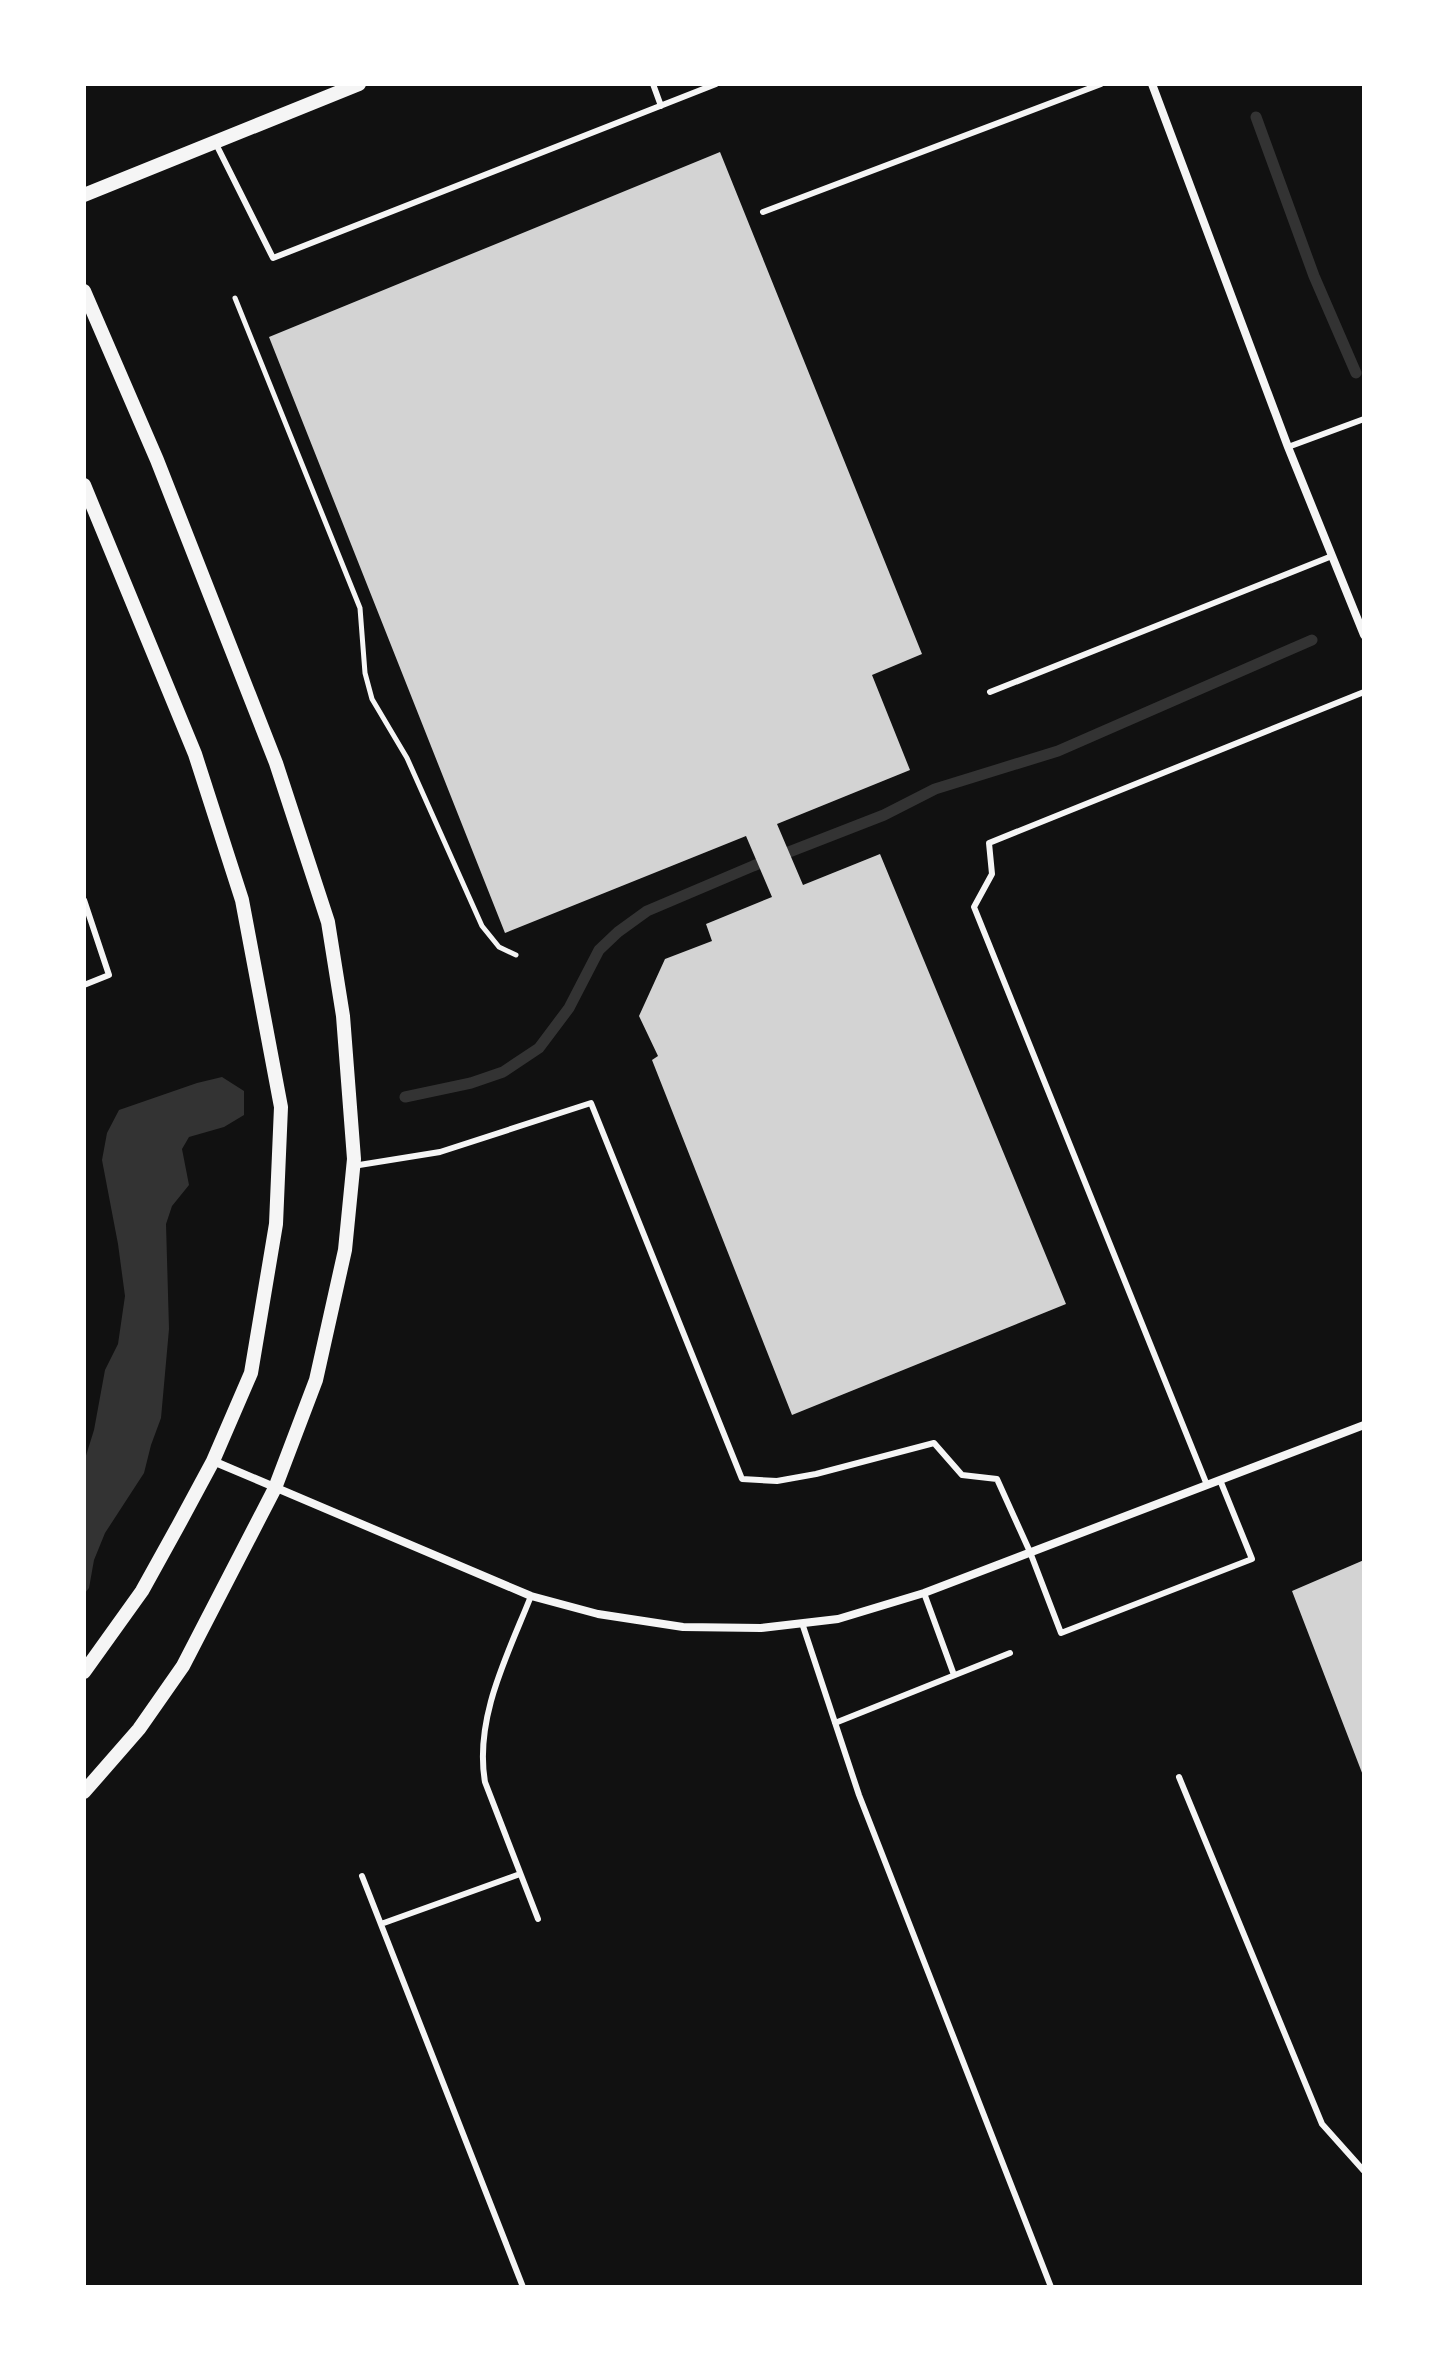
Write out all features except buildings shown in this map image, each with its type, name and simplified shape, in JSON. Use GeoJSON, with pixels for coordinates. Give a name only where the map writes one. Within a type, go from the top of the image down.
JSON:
{"type":"FeatureCollection","features":[{"type":"Feature","properties":{"kind":"street"},"geometry":{"type":"LineString","coordinates":[[84,195],[359,84]]}},
{"type":"Feature","properties":{"kind":"street"},"geometry":{"type":"LineString","coordinates":[[1152,84],[1288,447],[1364,635]]}},
{"type":"Feature","properties":{"kind":"street"},"geometry":{"type":"LineString","coordinates":[[84,291],[157,460],[264,734],[328,922],[343,1016],[353,1166],[345,1250],[316,1380],[275,1488],[183,1666],[139,1729],[84,1792]]}},
{"type":"Feature","properties":{"kind":"street"},"geometry":{"type":"LineString","coordinates":[[84,485],[195,754],[242,900],[281,1107],[276,1224],[251,1373],[213,1461],[142,1591],[84,1672]]}},
{"type":"Feature","properties":{"kind":"street"},"geometry":{"type":"LineString","coordinates":[[213,1461],[531,1596],[598,1614],[683,1627],[761,1628],[838,1619],[924,1593],[1364,1425]]}},
{"type":"Feature","properties":{"kind":"lane"},"geometry":{"type":"LineString","coordinates":[[653,84],[661,106]]}},
{"type":"Feature","properties":{"kind":"lane"},"geometry":{"type":"LineString","coordinates":[[215,142],[273,258],[716,84]]}},
{"type":"Feature","properties":{"kind":"lane"},"geometry":{"type":"LineString","coordinates":[[763,212],[1101,84]]}},
{"type":"Feature","properties":{"kind":"lane"},"geometry":{"type":"LineString","coordinates":[[1288,447],[1364,419]]}},
{"type":"Feature","properties":{"kind":"lane"},"geometry":{"type":"LineString","coordinates":[[990,692],[1332,556]]}},
{"type":"Feature","properties":{"kind":"lane"},"geometry":{"type":"LineString","coordinates":[[1207,1485],[974,907],[992,874],[989,843],[1364,692]]}},
{"type":"Feature","properties":{"kind":"lane"},"geometry":{"type":"LineString","coordinates":[[84,900],[109,975],[84,985]]}},
{"type":"Feature","properties":{"kind":"lane"},"geometry":{"type":"LineString","coordinates":[[353,1166],[440,1152],[591,1103],[742,1479],[777,1481],[816,1474],[934,1443],[962,1475],[997,1479],[1030,1552],[1061,1633],[1252,1559],[1220,1480]]}},
{"type":"Feature","properties":{"kind":"lane"},"geometry":{"type":"LineString","coordinates":[[924,1593],[954,1675]]}},
{"type":"Feature","properties":{"kind":"lane"},"geometry":{"type":"LineString","coordinates":[[531,1596],[501,1674],[484,1730],[481,1760],[485,1782],[538,1919]]}},
{"type":"Feature","properties":{"kind":"lane"},"geometry":{"type":"LineString","coordinates":[[802,1623],[859,1795],[1051,2287]]}},
{"type":"Feature","properties":{"kind":"lane"},"geometry":{"type":"LineString","coordinates":[[835,1723],[1010,1653]]}},
{"type":"Feature","properties":{"kind":"lane"},"geometry":{"type":"LineString","coordinates":[[1179,1777],[1322,2124],[1364,2171]]}},
{"type":"Feature","properties":{"kind":"lane"},"geometry":{"type":"LineString","coordinates":[[381,1924],[520,1874]]}},
{"type":"Feature","properties":{"kind":"lane"},"geometry":{"type":"LineString","coordinates":[[362,1876],[523,2287]]}},
{"type":"Feature","properties":{"kind":"path"},"geometry":{"type":"LineString","coordinates":[[235,298],[360,608],[365,673],[372,699],[407,758],[482,926],[499,947],[516,955]]}},
{"type":"Feature","properties":{"kind":"shaded area"},"geometry":{"type":"Polygon","coordinates":[[[222,1077],[244,1091],[244,1115],[224,1127],[189,1137],[182,1149],[189,1185],[172,1206],[166,1224],[169,1329],[161,1418],[144,1473],[105,1533],[94,1560],[89,1588],[84,1594],[84,1462],[94,1430],[105,1370],[118,1344],[125,1296],[102,1160],[107,1133],[119,1110],[222,1077]]]}},
{"type":"Feature","properties":{"kind":"waterway"},"geometry":{"type":"LineString","coordinates":[[1256,117],[1314,276],[1356,373]]}},
{"type":"Feature","properties":{"kind":"waterway"},"geometry":{"type":"LineString","coordinates":[[405,1097],[471,1083],[503,1072],[539,1048],[569,1008],[599,950],[647,911],[884,815],[935,789],[1058,751],[1312,640]]}}]}
